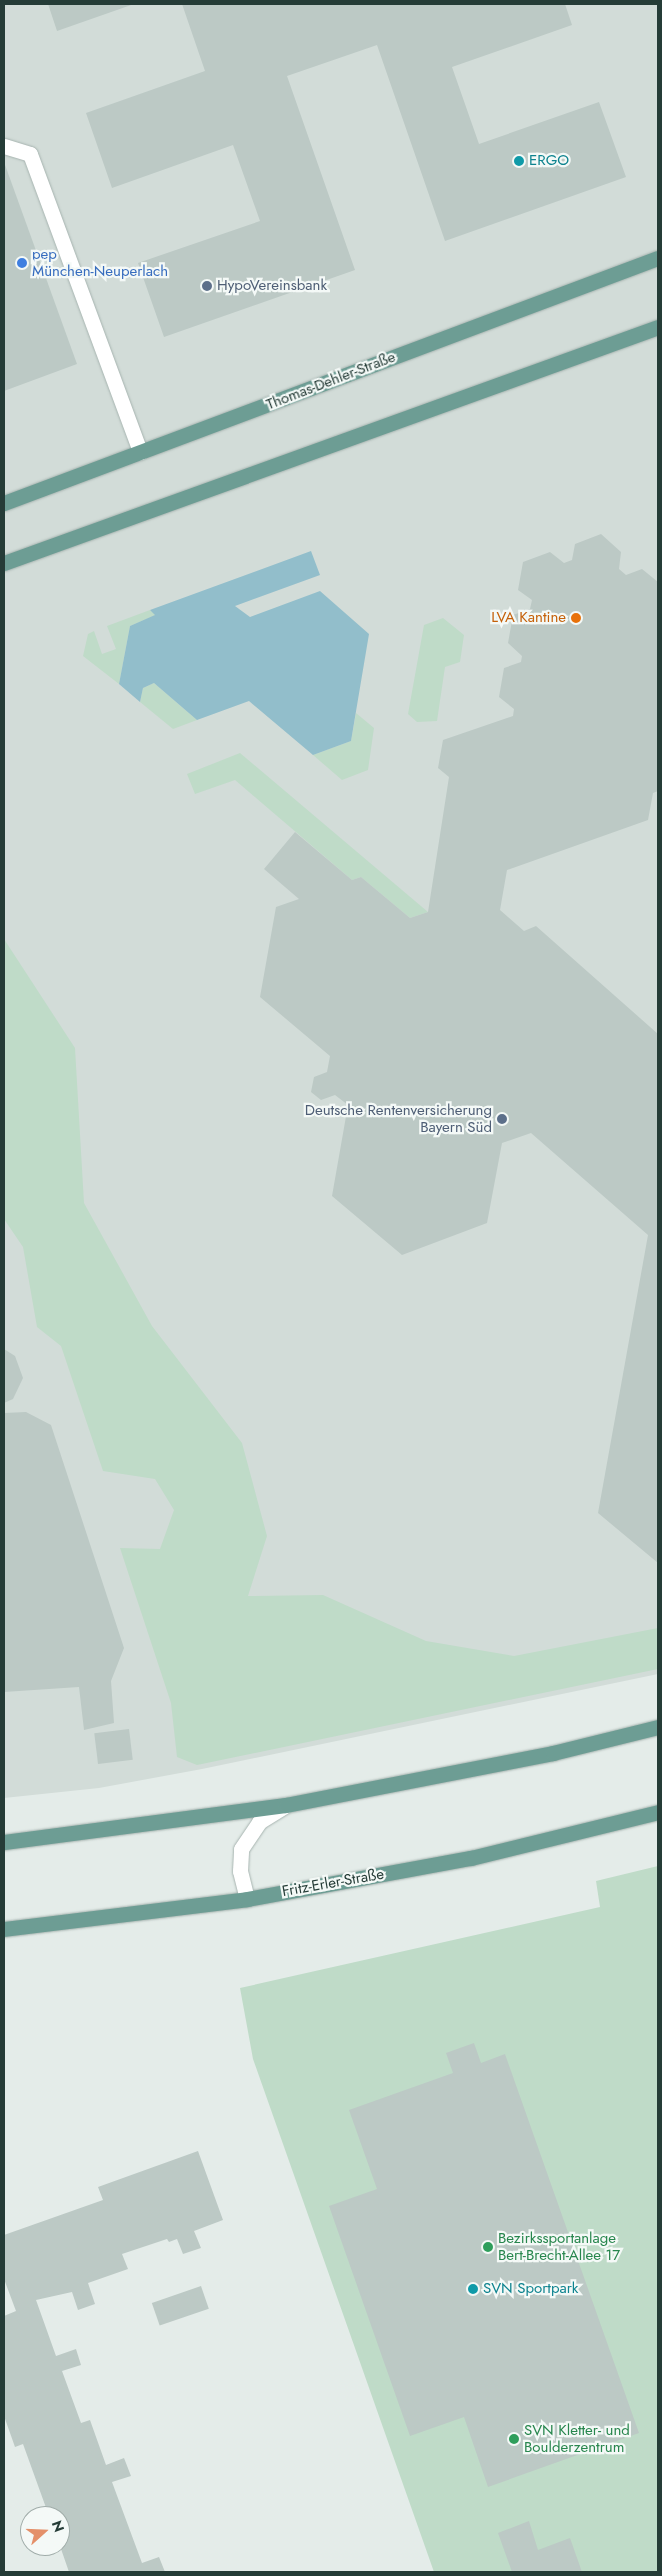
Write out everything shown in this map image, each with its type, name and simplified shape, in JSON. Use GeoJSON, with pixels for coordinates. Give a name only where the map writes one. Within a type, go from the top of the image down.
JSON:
{"type":"FeatureCollection","features":[{"type":"Feature","properties":{"kind":"main road","name":"Thomas-Dehler-Straße"},"geometry":{"type":"LineString","coordinates":[[4,503],[658,258]]}},
{"type":"Feature","properties":{"kind":"main road"},"geometry":{"type":"LineString","coordinates":[[4,563],[658,327]]}},
{"type":"Feature","properties":{"kind":"main road"},"geometry":{"type":"LineString","coordinates":[[4,1842],[286,1804],[554,1753],[658,1727]]}},
{"type":"Feature","properties":{"kind":"main road","name":"Fritz-Erler-Straße"},"geometry":{"type":"LineString","coordinates":[[4,1929],[247,1899],[471,1858],[658,1812]]}},
{"type":"Feature","properties":{"kind":"lane"},"geometry":{"type":"LineString","coordinates":[[4,146],[30,154],[140,452]]}},
{"type":"Feature","properties":{"kind":"lane"},"geometry":{"type":"LineString","coordinates":[[247,1899],[240,1871],[241,1849],[259,1822],[286,1804]]}},
{"type":"Feature","properties":{"kind":"shaded area"},"geometry":{"type":"Polygon","coordinates":[[[4,4],[658,4],[658,1674],[202,1769],[99,1788],[4,1798],[4,4]]]}},
{"type":"Feature","properties":{"kind":"green space"},"geometry":{"type":"Polygon","coordinates":[[[150,610],[156,615],[130,626],[119,684],[83,656],[88,634],[94,631],[102,654],[116,649],[107,626],[150,610]]]}},
{"type":"Feature","properties":{"kind":"green space"},"geometry":{"type":"Polygon","coordinates":[[[443,618],[464,635],[460,662],[445,667],[437,721],[417,722],[408,714],[424,625],[443,618]]]}},
{"type":"Feature","properties":{"kind":"green space"},"geometry":{"type":"Polygon","coordinates":[[[154,683],[197,720],[173,729],[140,702],[143,688],[154,683]]]}},
{"type":"Feature","properties":{"kind":"green space"},"geometry":{"type":"Polygon","coordinates":[[[356,713],[374,728],[368,770],[342,780],[313,755],[351,741],[356,713]]]}},
{"type":"Feature","properties":{"kind":"green space"},"geometry":{"type":"Polygon","coordinates":[[[240,753],[428,912],[410,918],[361,877],[352,880],[235,780],[195,794],[187,774],[240,753]]]}},
{"type":"Feature","properties":{"kind":"green space"},"geometry":{"type":"Polygon","coordinates":[[[4,939],[75,1048],[84,1203],[152,1326],[242,1443],[267,1536],[248,1596],[323,1595],[426,1641],[514,1656],[658,1628],[658,1669],[197,1765],[177,1757],[171,1703],[120,1548],[160,1549],[174,1510],[155,1479],[103,1471],[61,1346],[37,1327],[23,1247],[4,1219],[4,939]]]}},
{"type":"Feature","properties":{"kind":"green space","name":"Bezirkssportanlage Bert-Brecht-Allee 17"},"geometry":{"type":"Polygon","coordinates":[[[658,1866],[658,2572],[434,2572],[253,2059],[240,1988],[600,1907],[596,1881],[658,1866]]]}},
{"type":"Feature","properties":{"kind":"water"},"geometry":{"type":"Polygon","coordinates":[[[311,551],[320,575],[235,606],[250,617],[320,591],[369,634],[351,741],[313,755],[249,701],[197,720],[154,683],[143,688],[140,702],[119,684],[130,626],[155,615],[150,610],[311,551]]]}},
{"type":"Feature","properties":{"kind":"building"},"geometry":{"type":"Polygon","coordinates":[[[48,4],[134,4],[57,31],[48,4]]]}},
{"type":"Feature","properties":{"kind":"building","name":"ERGO"},"geometry":{"type":"Polygon","coordinates":[[[182,4],[565,4],[572,25],[452,67],[479,144],[599,102],[626,177],[445,241],[377,45],[287,76],[355,270],[164,337],[138,263],[260,221],[233,145],[112,188],[86,113],[205,71],[182,4]]]}},
{"type":"Feature","properties":{"kind":"building","name":"pep München-Neuperlach"},"geometry":{"type":"Polygon","coordinates":[[[4,162],[77,364],[4,391],[4,162]]]}},
{"type":"Feature","properties":{"kind":"building"},"geometry":{"type":"Polygon","coordinates":[[[601,534],[621,552],[619,569],[626,575],[642,569],[658,582],[658,791],[653,793],[648,820],[507,870],[500,910],[524,931],[536,926],[658,1034],[658,1563],[598,1513],[648,1235],[531,1133],[502,1143],[487,1223],[402,1255],[332,1196],[348,1105],[335,1095],[321,1100],[311,1092],[314,1077],[327,1072],[330,1056],[260,997],[276,907],[299,899],[264,869],[295,832],[352,880],[361,877],[410,918],[428,912],[449,777],[438,768],[443,740],[513,716],[514,709],[499,697],[504,668],[521,662],[522,656],[508,643],[513,615],[530,609],[532,600],[518,590],[523,562],[550,552],[564,563],[572,560],[575,544],[601,534]]]}},
{"type":"Feature","properties":{"kind":"building"},"geometry":{"type":"Polygon","coordinates":[[[4,1349],[15,1356],[23,1378],[13,1399],[4,1403],[4,1349]]]}},
{"type":"Feature","properties":{"kind":"building"},"geometry":{"type":"Polygon","coordinates":[[[26,1412],[51,1425],[124,1648],[111,1681],[114,1723],[84,1730],[79,1687],[4,1692],[4,1413],[26,1412]]]}},
{"type":"Feature","properties":{"kind":"building"},"geometry":{"type":"Polygon","coordinates":[[[129,1729],[133,1760],[98,1764],[94,1733],[129,1729]]]}},
{"type":"Feature","properties":{"kind":"building","name":"SVN Sportpark"},"geometry":{"type":"Polygon","coordinates":[[[474,2043],[481,2063],[505,2054],[639,2433],[488,2487],[464,2417],[410,2436],[329,2206],[377,2189],[349,2110],[453,2073],[446,2053],[474,2043]]]}},
{"type":"Feature","properties":{"kind":"building"},"geometry":{"type":"Polygon","coordinates":[[[198,2151],[223,2220],[194,2231],[201,2248],[183,2254],[177,2239],[169,2242],[167,2239],[122,2254],[128,2269],[88,2283],[95,2304],[78,2310],[72,2292],[36,2300],[56,2356],[76,2349],[81,2365],[62,2371],[81,2423],[90,2420],[106,2465],[124,2458],[131,2476],[112,2482],[142,2563],[159,2557],[165,2572],[69,2572],[63,2556],[70,2556],[70,2506],[45,2506],[23,2444],[15,2447],[4,2416],[4,2316],[16,2311],[4,2279],[4,2235],[103,2200],[98,2187],[198,2151]]]}},
{"type":"Feature","properties":{"kind":"building"},"geometry":{"type":"Polygon","coordinates":[[[201,2286],[209,2309],[160,2326],[152,2303],[201,2286]]]}},
{"type":"Feature","properties":{"kind":"building"},"geometry":{"type":"Polygon","coordinates":[[[529,2521],[538,2550],[570,2538],[582,2572],[512,2572],[498,2533],[529,2521]]]}},
{"type":"Feature","properties":{"kind":"place","name":"ERGO"},"geometry":{"type":"Point","coordinates":[519,161]}},
{"type":"Feature","properties":{"kind":"place","name":"pep München-Neuperlach"},"geometry":{"type":"Point","coordinates":[22,263]}},
{"type":"Feature","properties":{"kind":"place","name":"HypoVereinsbank"},"geometry":{"type":"Point","coordinates":[207,286]}},
{"type":"Feature","properties":{"kind":"place","name":"LVA Kantine"},"geometry":{"type":"Point","coordinates":[576,618]}},
{"type":"Feature","properties":{"kind":"place","name":"Deutsche Rentenversicherung Bayern Süd"},"geometry":{"type":"Point","coordinates":[502,1119]}},
{"type":"Feature","properties":{"kind":"place","name":"Bezirkssportanlage Bert-Brecht-Allee 17"},"geometry":{"type":"Point","coordinates":[488,2247]}},
{"type":"Feature","properties":{"kind":"place","name":"SVN Sportpark"},"geometry":{"type":"Point","coordinates":[473,2289]}},
{"type":"Feature","properties":{"kind":"place","name":"SVN Kletter- und Boulderzentrum"},"geometry":{"type":"Point","coordinates":[514,2439]}}]}
